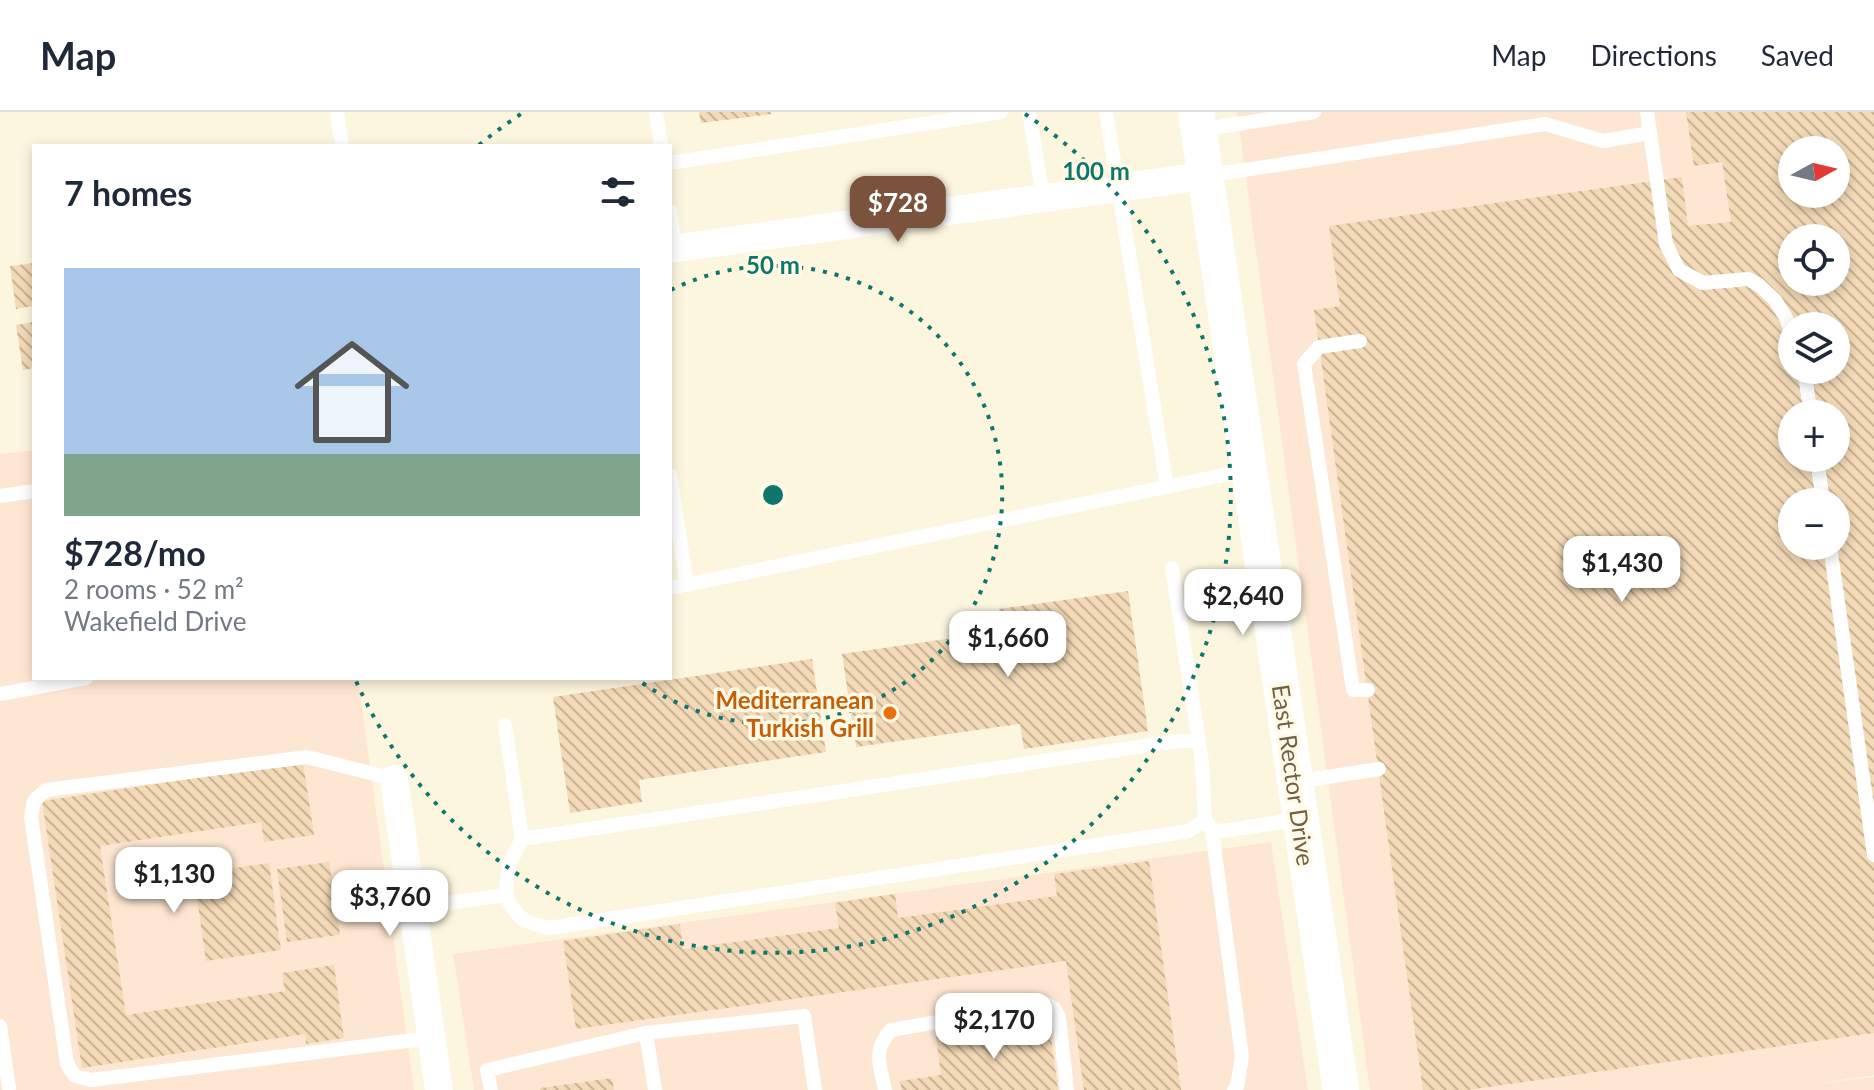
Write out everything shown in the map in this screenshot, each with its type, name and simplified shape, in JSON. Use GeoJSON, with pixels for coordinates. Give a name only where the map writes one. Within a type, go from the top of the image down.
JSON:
{"type":"FeatureCollection","features":[{"type":"Feature","properties":{"kind":"street","name":"East Rector Drive"},"geometry":{"type":"LineString","coordinates":[[1197,121],[1341,1090]]}},
{"type":"Feature","properties":{"kind":"street"},"geometry":{"type":"LineString","coordinates":[[673,249],[1205,176]]}},
{"type":"Feature","properties":{"kind":"street"},"geometry":{"type":"LineString","coordinates":[[394,779],[439,1090]]}},
{"type":"Feature","properties":{"kind":"lane"},"geometry":{"type":"LineString","coordinates":[[337,112],[342,144]]}},
{"type":"Feature","properties":{"kind":"lane"},"geometry":{"type":"LineString","coordinates":[[656,112],[661,144]]}},
{"type":"Feature","properties":{"kind":"lane"},"geometry":{"type":"LineString","coordinates":[[672,163],[1001,112]]}},
{"type":"Feature","properties":{"kind":"lane"},"geometry":{"type":"LineString","coordinates":[[1029,112],[1043,198]]}},
{"type":"Feature","properties":{"kind":"lane"},"geometry":{"type":"LineString","coordinates":[[1106,112],[1167,487]]}},
{"type":"Feature","properties":{"kind":"lane"},"geometry":{"type":"LineString","coordinates":[[1197,121],[1314,112]]}},
{"type":"Feature","properties":{"kind":"lane"},"geometry":{"type":"LineString","coordinates":[[1647,112],[1666,244],[1679,270],[1703,283],[1748,279],[1775,300],[1782,312]]}},
{"type":"Feature","properties":{"kind":"lane"},"geometry":{"type":"LineString","coordinates":[[1205,176],[1545,124],[1603,141],[1650,133]]}},
{"type":"Feature","properties":{"kind":"lane"},"geometry":{"type":"LineString","coordinates":[[1360,341],[1319,347],[1304,364],[1353,690],[1368,690]]}},
{"type":"Feature","properties":{"kind":"lane"},"geometry":{"type":"LineString","coordinates":[[672,588],[1249,470]]}},
{"type":"Feature","properties":{"kind":"lane"},"geometry":{"type":"LineString","coordinates":[[672,488],[687,585]]}},
{"type":"Feature","properties":{"kind":"lane"},"geometry":{"type":"LineString","coordinates":[[0,496],[32,491]]}},
{"type":"Feature","properties":{"kind":"lane"},"geometry":{"type":"LineString","coordinates":[[1832,560],[1874,855]]}},
{"type":"Feature","properties":{"kind":"lane"},"geometry":{"type":"LineString","coordinates":[[1172,568],[1242,1057],[1234,1090]]}},
{"type":"Feature","properties":{"kind":"lane"},"geometry":{"type":"LineString","coordinates":[[0,694],[75,680]]}},
{"type":"Feature","properties":{"kind":"lane"},"geometry":{"type":"LineString","coordinates":[[505,725],[522,839],[508,867],[506,895],[512,909],[525,922],[549,928],[1189,831],[1208,825],[1223,831],[1300,819]]}},
{"type":"Feature","properties":{"kind":"lane"},"geometry":{"type":"LineString","coordinates":[[522,839],[1178,741],[1198,741]]}},
{"type":"Feature","properties":{"kind":"lane"},"geometry":{"type":"LineString","coordinates":[[394,779],[307,757],[46,790],[34,801],[31,817],[67,1064],[75,1076],[91,1080],[431,1038]]}},
{"type":"Feature","properties":{"kind":"lane"},"geometry":{"type":"LineString","coordinates":[[1295,782],[1379,769]]}},
{"type":"Feature","properties":{"kind":"lane"},"geometry":{"type":"LineString","coordinates":[[412,908],[506,895]]}},
{"type":"Feature","properties":{"kind":"lane"},"geometry":{"type":"LineString","coordinates":[[885,1090],[878,1056],[882,1040],[891,1030],[1045,1003],[1054,1008],[1059,1017],[1067,1090]]}},
{"type":"Feature","properties":{"kind":"lane"},"geometry":{"type":"LineString","coordinates":[[491,1090],[487,1070],[646,1033],[804,1016],[815,1090]]}},
{"type":"Feature","properties":{"kind":"lane"},"geometry":{"type":"LineString","coordinates":[[0,1026],[9,1088]]}},
{"type":"Feature","properties":{"kind":"lane"},"geometry":{"type":"LineString","coordinates":[[646,1033],[655,1090]]}},
{"type":"Feature","properties":{"kind":"shaded area"},"geometry":{"type":"Polygon","coordinates":[[[1237,112],[1874,112],[1874,1075],[1814,1084],[1874,1077],[1874,1090],[1370,1090],[1237,112]]]}},
{"type":"Feature","properties":{"kind":"shaded area"},"geometry":{"type":"Polygon","coordinates":[[[32,450],[32,680],[358,680],[414,1090],[0,1090],[0,454],[32,450]]]}},
{"type":"Feature","properties":{"kind":"shaded area"},"geometry":{"type":"Polygon","coordinates":[[[1271,842],[1308,1090],[474,1090],[453,954],[1271,842]]]}},
{"type":"Feature","properties":{"kind":"building"},"geometry":{"type":"Polygon","coordinates":[[[699,112],[771,112],[772,114],[701,123],[699,112]]]}},
{"type":"Feature","properties":{"kind":"building"},"geometry":{"type":"Polygon","coordinates":[[[1686,112],[1874,112],[1874,1033],[1467,1090],[1423,1090],[1314,310],[1340,306],[1329,226],[1682,177],[1688,226],[1731,222],[1722,162],[1694,166],[1686,112]]]}},
{"type":"Feature","properties":{"kind":"building"},"geometry":{"type":"Polygon","coordinates":[[[32,263],[32,306],[16,309],[10,266],[32,263]]]}},
{"type":"Feature","properties":{"kind":"building"},"geometry":{"type":"Polygon","coordinates":[[[32,322],[32,368],[23,370],[16,325],[32,322]]]}},
{"type":"Feature","properties":{"kind":"building"},"geometry":{"type":"Polygon","coordinates":[[[1128,591],[1148,731],[1024,749],[1020,724],[856,747],[842,654],[1002,631],[999,609],[1128,591]]]}},
{"type":"Feature","properties":{"kind":"building"},"geometry":{"type":"Polygon","coordinates":[[[812,659],[826,752],[639,780],[642,802],[570,813],[553,697],[812,659]]]}},
{"type":"Feature","properties":{"kind":"building"},"geometry":{"type":"Polygon","coordinates":[[[303,762],[314,835],[264,842],[261,822],[100,846],[126,1015],[285,991],[282,973],[334,965],[344,1038],[306,1044],[305,1034],[82,1068],[42,801],[303,762]]]}},
{"type":"Feature","properties":{"kind":"building"},"geometry":{"type":"Polygon","coordinates":[[[1149,861],[1181,1090],[1084,1090],[1066,961],[576,1029],[563,941],[680,924],[683,949],[839,928],[835,903],[895,894],[898,918],[1057,896],[1054,874],[1149,861]]]}},
{"type":"Feature","properties":{"kind":"building"},"geometry":{"type":"Polygon","coordinates":[[[329,862],[340,935],[287,942],[277,869],[329,862]]]}},
{"type":"Feature","properties":{"kind":"building"},"geometry":{"type":"Polygon","coordinates":[[[269,863],[281,950],[206,961],[197,899],[216,896],[213,871],[269,863]]]}},
{"type":"Feature","properties":{"kind":"building"},"geometry":{"type":"Polygon","coordinates":[[[1049,1021],[1058,1090],[902,1090],[900,1081],[941,1075],[936,1037],[1049,1021]]]}},
{"type":"Feature","properties":{"kind":"building"},"geometry":{"type":"Polygon","coordinates":[[[612,1078],[614,1090],[540,1090],[540,1088],[612,1078]]]}},
{"type":"Feature","properties":{"kind":"place","name":"Mediterranean Turkish Grill"},"geometry":{"type":"Point","coordinates":[890,713]}}]}
